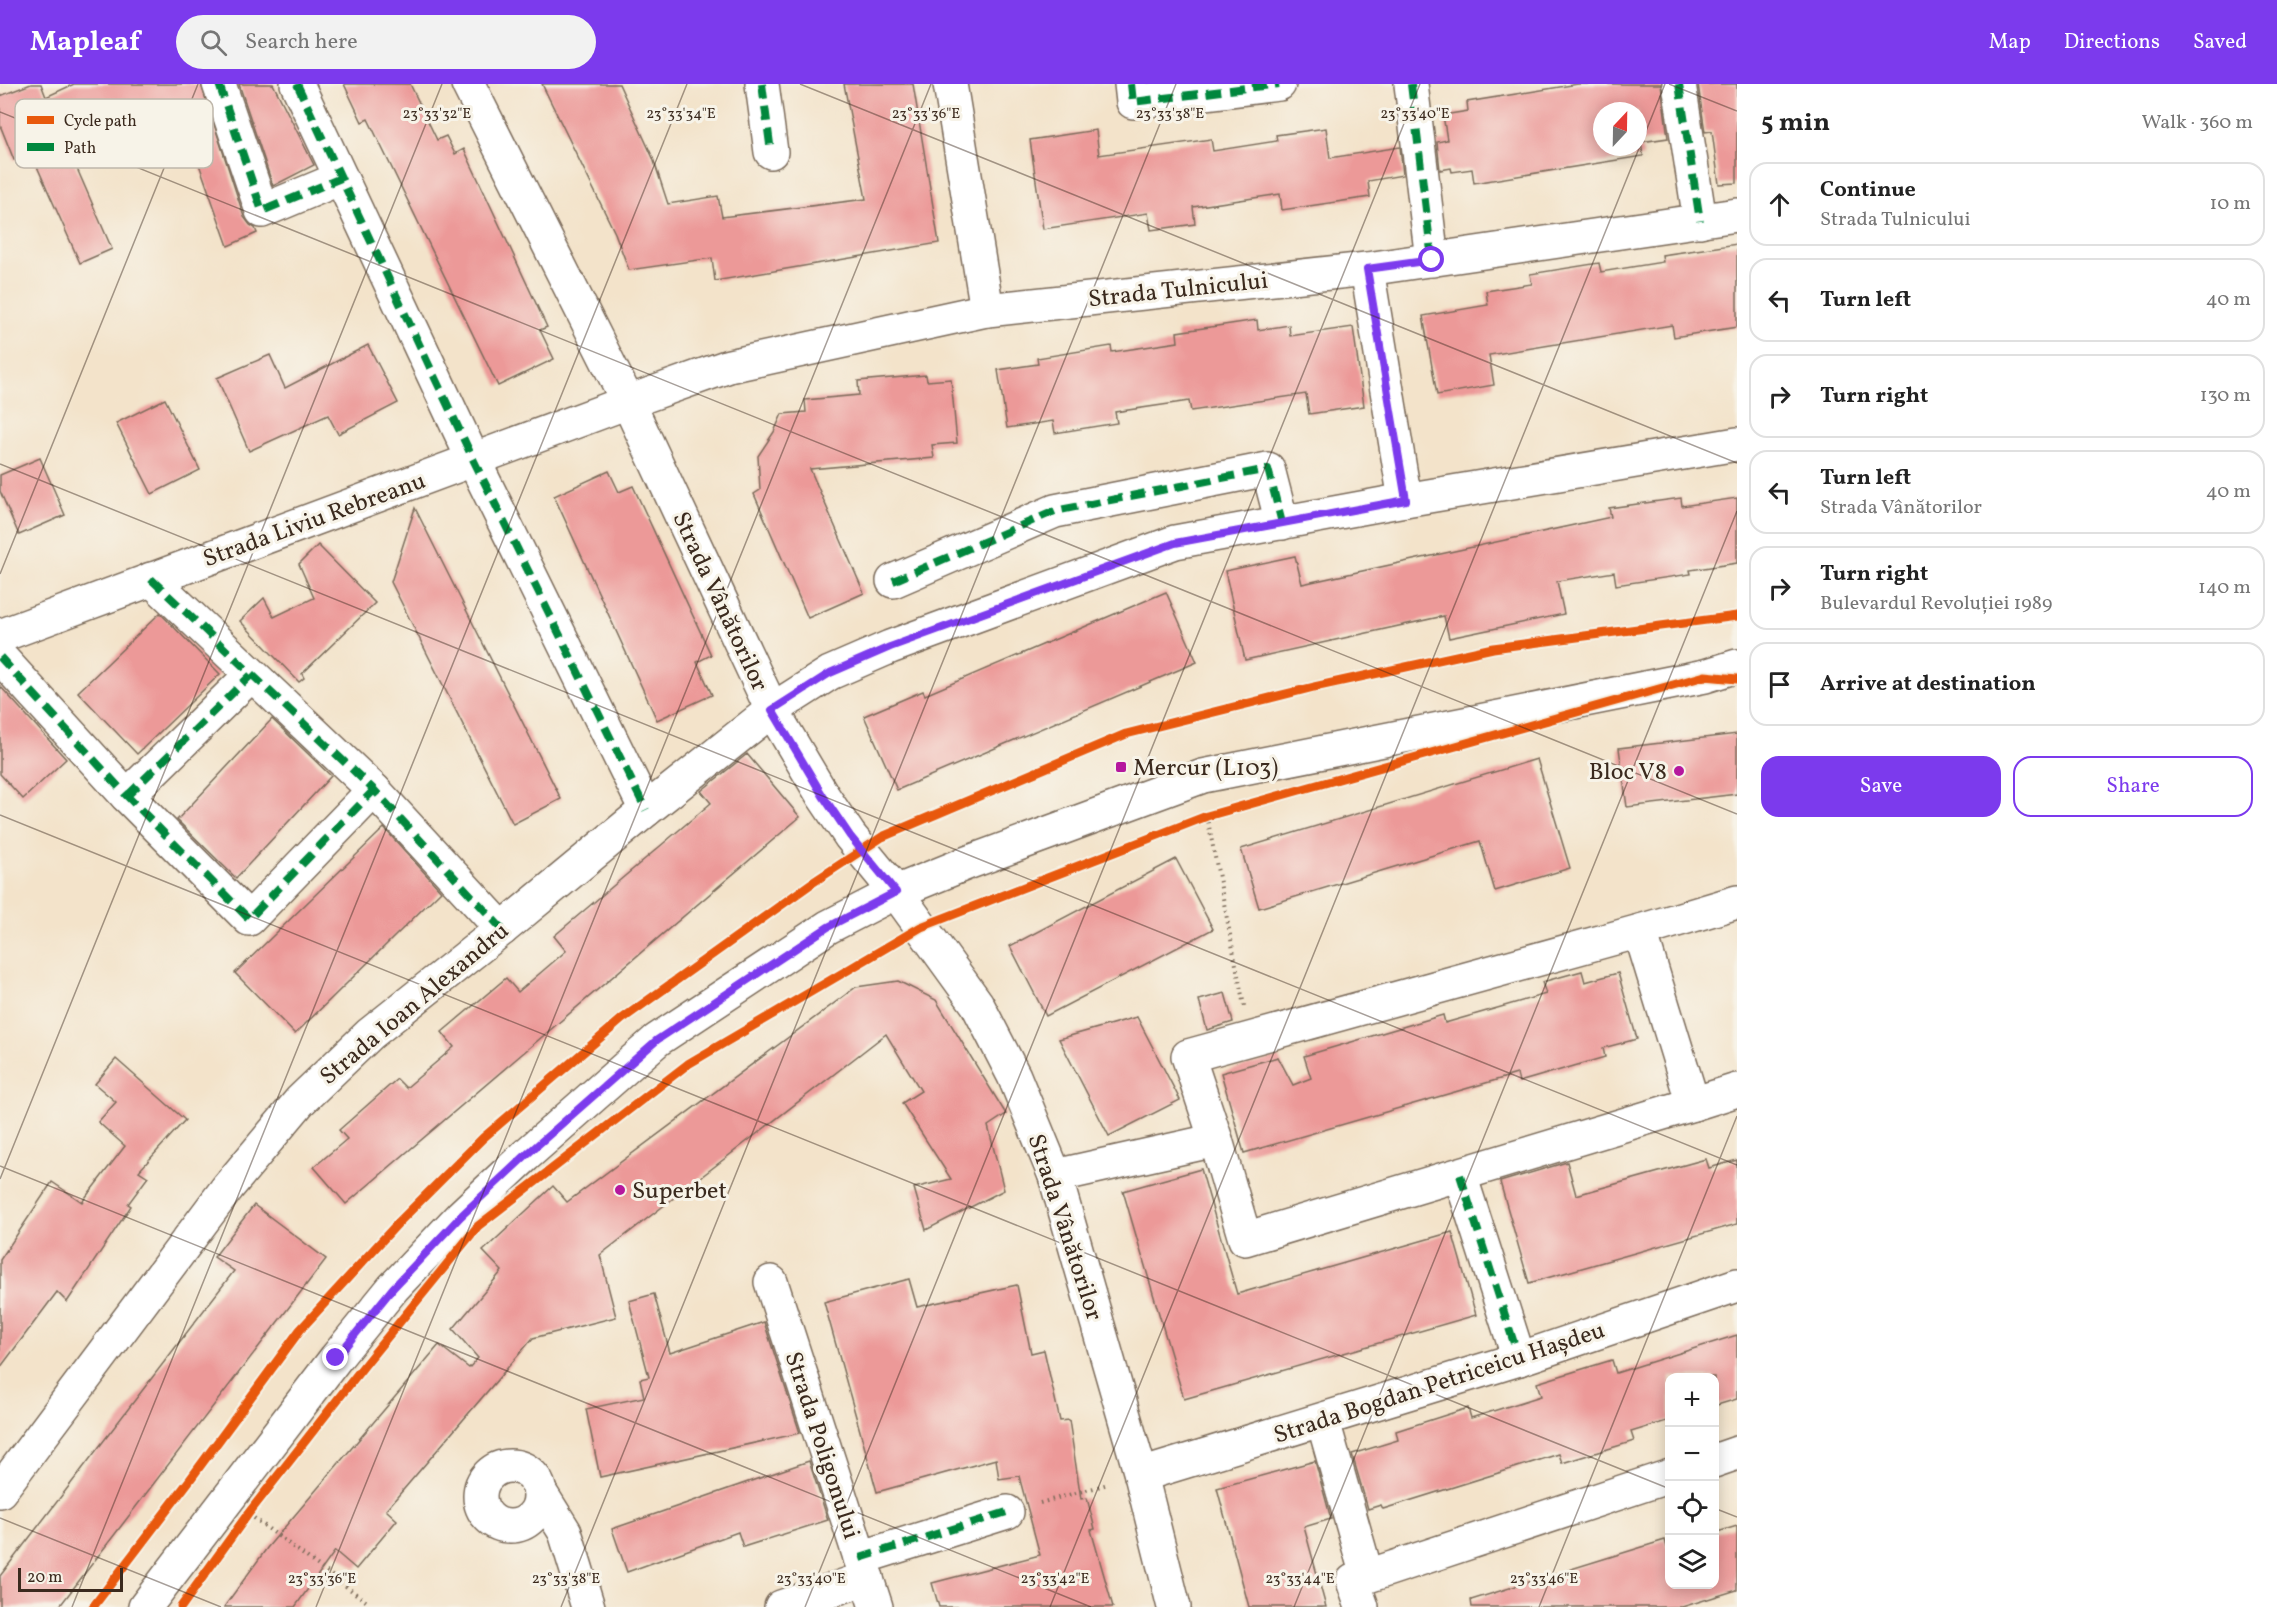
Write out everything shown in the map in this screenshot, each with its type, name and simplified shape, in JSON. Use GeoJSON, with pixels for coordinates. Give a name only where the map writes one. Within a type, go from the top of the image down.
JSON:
{"type":"FeatureCollection","features":[{"type":"Feature","properties":{"kind":"street"},"geometry":{"type":"LineString","coordinates":[[219,84],[262,212],[341,178]]}},
{"type":"Feature","properties":{"kind":"street"},"geometry":{"type":"LineString","coordinates":[[297,84],[473,459],[646,810]]}},
{"type":"Feature","properties":{"kind":"street","name":"Strada Vânătorilor"},"geometry":{"type":"LineString","coordinates":[[468,84],[628,402],[772,710],[823,796],[850,836],[896,892],[977,1004],[1014,1076],[1055,1176],[1140,1475],[1174,1607]]}},
{"type":"Feature","properties":{"kind":"street"},"geometry":{"type":"LineString","coordinates":[[762,84],[771,152]]}},
{"type":"Feature","properties":{"kind":"street"},"geometry":{"type":"LineString","coordinates":[[950,84],[987,309]]}},
{"type":"Feature","properties":{"kind":"street"},"geometry":{"type":"LineString","coordinates":[[1131,84],[1133,102],[1279,84]]}},
{"type":"Feature","properties":{"kind":"street"},"geometry":{"type":"LineString","coordinates":[[1411,84],[1432,260]]}},
{"type":"Feature","properties":{"kind":"street"},"geometry":{"type":"LineString","coordinates":[[1678,84],[1701,221]]}},
{"type":"Feature","properties":{"kind":"street","name":"Strada Tulnicului"},"geometry":{"type":"LineString","coordinates":[[628,402],[729,366],[987,309],[1367,269],[1737,215]]}},
{"type":"Feature","properties":{"kind":"street"},"geometry":{"type":"LineString","coordinates":[[1367,269],[1406,500]]}},
{"type":"Feature","properties":{"kind":"street","name":"Strada Liviu Rebreanu"},"geometry":{"type":"LineString","coordinates":[[0,636],[628,402]]}},
{"type":"Feature","properties":{"kind":"street","name":"Strada Ioan Alexandru"},"geometry":{"type":"LineString","coordinates":[[0,1491],[228,1187],[300,1101],[370,1034],[646,810],[772,710],[830,673],[901,643],[1175,543],[1406,500],[1737,444]]}},
{"type":"Feature","properties":{"kind":"street"},"geometry":{"type":"LineString","coordinates":[[893,581],[1055,511],[1268,468],[1282,523]]}},
{"type":"Feature","properties":{"kind":"street"},"geometry":{"type":"LineString","coordinates":[[151,579],[374,790],[502,929]]}},
{"type":"Feature","properties":{"kind":"street"},"geometry":{"type":"LineString","coordinates":[[0,657],[127,796],[249,919],[374,790]]}},
{"type":"Feature","properties":{"kind":"street"},"geometry":{"type":"LineString","coordinates":[[146,1607],[336,1358],[393,1288],[469,1209],[525,1156],[657,1040],[828,927],[896,892],[967,862],[1203,776],[1721,675],[1737,666]]}},
{"type":"Feature","properties":{"kind":"street"},"geometry":{"type":"LineString","coordinates":[[127,796],[252,675]]}},
{"type":"Feature","properties":{"kind":"street"},"geometry":{"type":"LineString","coordinates":[[1737,902],[1188,1056],[1245,1239],[1737,1090]]}},
{"type":"Feature","properties":{"kind":"street"},"geometry":{"type":"LineString","coordinates":[[1640,931],[1693,1104]]}},
{"type":"Feature","properties":{"kind":"street"},"geometry":{"type":"LineString","coordinates":[[1055,1176],[1216,1140]]}},
{"type":"Feature","properties":{"kind":"street"},"geometry":{"type":"LineString","coordinates":[[1460,1175],[1519,1359]]}},
{"type":"Feature","properties":{"kind":"street","name":"Strada Poligonului"},"geometry":{"type":"LineString","coordinates":[[771,1282],[868,1581]]}},
{"type":"Feature","properties":{"kind":"street","name":"Strada Bogdan Petriceicu Hașdeu"},"geometry":{"type":"LineString","coordinates":[[1140,1475],[1519,1359],[1737,1285]]}},
{"type":"Feature","properties":{"kind":"street"},"geometry":{"type":"LineString","coordinates":[[1323,1420],[1364,1592],[1665,1478]]}},
{"type":"Feature","properties":{"kind":"street"},"geometry":{"type":"LineString","coordinates":[[1719,1459],[1737,1453]]}},
{"type":"Feature","properties":{"kind":"street"},"geometry":{"type":"LineString","coordinates":[[540,1492],[539,1503],[534,1515],[516,1526],[505,1526],[491,1518],[481,1505],[482,1484],[494,1470],[514,1466],[531,1474],[565,1532],[588,1607]]}},
{"type":"Feature","properties":{"kind":"street"},"geometry":{"type":"LineString","coordinates":[[781,1607],[868,1581],[1007,1512]]}},
{"type":"Feature","properties":{"kind":"street"},"geometry":{"type":"LineString","coordinates":[[526,1521],[565,1532]]}},
{"type":"Feature","properties":{"kind":"path"},"geometry":{"type":"LineString","coordinates":[[1196,820],[1211,815],[1250,1039]]}},
{"type":"Feature","properties":{"kind":"path"},"geometry":{"type":"LineString","coordinates":[[1007,1512],[1140,1475]]}},
{"type":"Feature","properties":{"kind":"path"},"geometry":{"type":"LineString","coordinates":[[242,1523],[255,1505]]}},
{"type":"Feature","properties":{"kind":"path"},"geometry":{"type":"LineString","coordinates":[[248,1514],[367,1602]]}},
{"type":"Feature","properties":{"kind":"building"},"geometry":{"type":"Polygon","coordinates":[[[31,84],[41,84],[46,97],[74,84],[201,84],[206,99],[15,99],[14,160],[0,125],[0,96],[31,84]]]}},
{"type":"Feature","properties":{"kind":"building"},"geometry":{"type":"Polygon","coordinates":[[[239,84],[273,84],[314,165],[273,186],[239,84]]]}},
{"type":"Feature","properties":{"kind":"building"},"geometry":{"type":"Polygon","coordinates":[[[344,84],[410,84],[437,140],[446,136],[455,154],[464,149],[547,327],[540,330],[554,359],[498,386],[368,119],[362,122],[344,84]]]}},
{"type":"Feature","properties":{"kind":"building"},"geometry":{"type":"Polygon","coordinates":[[[542,84],[619,84],[653,158],[668,204],[718,196],[722,217],[866,199],[844,84],[913,84],[939,243],[715,281],[712,258],[629,270],[615,233],[542,84]]]}},
{"type":"Feature","properties":{"kind":"building"},"geometry":{"type":"Polygon","coordinates":[[[1578,84],[1661,84],[1668,138],[1647,141],[1647,102],[1593,102],[1593,156],[1643,156],[1474,183],[1472,169],[1452,172],[1451,168],[1440,170],[1437,142],[1447,140],[1443,115],[1468,111],[1467,102],[1578,84]]]}},
{"type":"Feature","properties":{"kind":"building"},"geometry":{"type":"Polygon","coordinates":[[[1698,84],[1737,84],[1737,183],[1719,184],[1712,131],[1705,132],[1698,84]]]}},
{"type":"Feature","properties":{"kind":"building"},"geometry":{"type":"Polygon","coordinates":[[[213,121],[244,217],[257,233],[228,246],[200,168],[213,168],[213,121]]]}},
{"type":"Feature","properties":{"kind":"building"},"geometry":{"type":"Polygon","coordinates":[[[1326,128],[1330,158],[1400,147],[1403,175],[1368,181],[1370,197],[1282,210],[1280,194],[1193,207],[1195,224],[1151,230],[1148,213],[1043,229],[1030,140],[1096,130],[1099,155],[1211,139],[1213,151],[1277,141],[1276,135],[1326,128]]]}},
{"type":"Feature","properties":{"kind":"building"},"geometry":{"type":"Polygon","coordinates":[[[38,168],[77,168],[112,249],[80,263],[38,168]]]}},
{"type":"Feature","properties":{"kind":"building"},"geometry":{"type":"Polygon","coordinates":[[[1737,244],[1737,327],[1674,337],[1672,325],[1489,355],[1494,385],[1437,395],[1423,316],[1488,305],[1486,291],[1532,284],[1530,274],[1599,263],[1601,272],[1663,262],[1662,255],[1737,244]]]}},
{"type":"Feature","properties":{"kind":"building"},"geometry":{"type":"Polygon","coordinates":[[[1257,320],[1258,330],[1289,325],[1290,336],[1353,327],[1364,406],[1309,414],[1306,394],[1191,411],[1189,401],[1115,412],[1117,423],[1055,433],[1053,421],[1007,428],[998,370],[1038,364],[1037,358],[1111,346],[1112,352],[1178,342],[1177,332],[1257,320]]]}},
{"type":"Feature","properties":{"kind":"building"},"geometry":{"type":"Polygon","coordinates":[[[368,345],[398,403],[338,434],[328,415],[249,451],[217,378],[270,355],[285,388],[368,345]]]}},
{"type":"Feature","properties":{"kind":"building"},"geometry":{"type":"Polygon","coordinates":[[[926,375],[927,381],[951,379],[957,443],[932,445],[934,458],[810,469],[864,593],[808,618],[754,494],[760,490],[758,456],[774,432],[782,414],[806,412],[805,400],[859,395],[858,381],[926,375]]]}},
{"type":"Feature","properties":{"kind":"building"},"geometry":{"type":"Polygon","coordinates":[[[165,399],[200,470],[152,494],[116,423],[165,399]]]}},
{"type":"Feature","properties":{"kind":"building"},"geometry":{"type":"Polygon","coordinates":[[[40,458],[65,515],[19,535],[0,491],[0,475],[40,458]]]}},
{"type":"Feature","properties":{"kind":"building"},"geometry":{"type":"Polygon","coordinates":[[[609,471],[619,492],[633,486],[711,655],[697,662],[712,695],[657,720],[554,496],[609,471]]]}},
{"type":"Feature","properties":{"kind":"building"},"geometry":{"type":"Polygon","coordinates":[[[1681,498],[1682,506],[1737,498],[1737,563],[1690,570],[1691,574],[1616,585],[1614,572],[1557,581],[1564,614],[1449,638],[1444,616],[1245,660],[1225,571],[1295,556],[1302,584],[1611,517],[1609,508],[1681,498]]]}},
{"type":"Feature","properties":{"kind":"building"},"geometry":{"type":"Polygon","coordinates":[[[415,508],[561,799],[513,824],[391,582],[415,508]]]}},
{"type":"Feature","properties":{"kind":"building"},"geometry":{"type":"Polygon","coordinates":[[[318,545],[375,603],[302,674],[304,678],[299,682],[240,621],[264,598],[274,617],[314,598],[299,564],[318,545]]]}},
{"type":"Feature","properties":{"kind":"building"},"geometry":{"type":"Polygon","coordinates":[[[1166,592],[1197,662],[897,790],[864,716],[923,691],[925,695],[1166,592]]]}},
{"type":"Feature","properties":{"kind":"building"},"geometry":{"type":"Polygon","coordinates":[[[160,613],[220,674],[137,754],[78,692],[160,613]]]}},
{"type":"Feature","properties":{"kind":"building"},"geometry":{"type":"Polygon","coordinates":[[[0,686],[66,759],[23,799],[0,774],[0,686]]]}},
{"type":"Feature","properties":{"kind":"building"},"geometry":{"type":"Polygon","coordinates":[[[272,719],[331,776],[236,878],[177,820],[272,719]]]}},
{"type":"Feature","properties":{"kind":"building","name":"Bloc V8"},"geometry":{"type":"Polygon","coordinates":[[[1737,734],[1737,794],[1627,807],[1619,748],[1737,734]]]}},
{"type":"Feature","properties":{"kind":"building"},"geometry":{"type":"Polygon","coordinates":[[[747,754],[800,817],[346,1204],[314,1167],[347,1139],[339,1130],[397,1079],[406,1088],[454,1047],[442,1032],[506,978],[518,992],[566,951],[554,936],[711,803],[701,791],[747,754]]]}},
{"type":"Feature","properties":{"kind":"building"},"geometry":{"type":"Polygon","coordinates":[[[1537,759],[1570,868],[1495,891],[1480,841],[1259,908],[1241,849],[1537,759]]]}},
{"type":"Feature","properties":{"kind":"building"},"geometry":{"type":"Polygon","coordinates":[[[384,828],[441,891],[295,1034],[235,973],[384,828]]]}},
{"type":"Feature","properties":{"kind":"building"},"geometry":{"type":"Polygon","coordinates":[[[1176,859],[1213,929],[1046,1016],[1010,946],[1176,859]]]}},
{"type":"Feature","properties":{"kind":"building"},"geometry":{"type":"Polygon","coordinates":[[[1582,971],[1585,982],[1618,973],[1637,1039],[1603,1048],[1605,1057],[1519,1082],[1517,1074],[1244,1153],[1221,1073],[1278,1057],[1293,1085],[1311,1078],[1304,1056],[1443,1015],[1445,1023],[1546,994],[1542,982],[1582,971]]]}},
{"type":"Feature","properties":{"kind":"building"},"geometry":{"type":"Polygon","coordinates":[[[898,981],[936,1000],[1006,1114],[988,1126],[1004,1190],[926,1230],[914,1188],[951,1179],[902,1103],[921,1091],[886,1034],[600,1255],[616,1317],[533,1338],[386,1510],[397,1520],[356,1569],[335,1551],[295,1607],[224,1607],[267,1548],[439,1345],[469,1368],[478,1358],[453,1329],[502,1271],[483,1251],[553,1186],[567,1202],[856,987],[898,981]]]}},
{"type":"Feature","properties":{"kind":"building"},"geometry":{"type":"Polygon","coordinates":[[[1225,993],[1233,1022],[1207,1030],[1199,1000],[1225,993]]]}},
{"type":"Feature","properties":{"kind":"building"},"geometry":{"type":"Polygon","coordinates":[[[1137,1017],[1180,1100],[1109,1136],[1059,1039],[1137,1017]]]}},
{"type":"Feature","properties":{"kind":"building"},"geometry":{"type":"Polygon","coordinates":[[[116,1059],[185,1120],[139,1171],[148,1177],[128,1204],[131,1206],[67,1302],[57,1292],[0,1368],[0,1260],[52,1182],[82,1202],[125,1146],[98,1122],[116,1102],[95,1084],[116,1059]]]}},
{"type":"Feature","properties":{"kind":"building"},"geometry":{"type":"Polygon","coordinates":[[[1706,1159],[1709,1168],[1737,1160],[1737,1224],[1529,1283],[1500,1182],[1567,1162],[1576,1195],[1706,1159]]]}},
{"type":"Feature","properties":{"kind":"building"},"geometry":{"type":"Polygon","coordinates":[[[1201,1169],[1237,1294],[1452,1232],[1476,1315],[1184,1399],[1123,1191],[1201,1169]]]}},
{"type":"Feature","properties":{"kind":"building"},"geometry":{"type":"Polygon","coordinates":[[[254,1205],[326,1259],[59,1607],[0,1607],[0,1576],[234,1271],[214,1257],[254,1205]]]}},
{"type":"Feature","properties":{"kind":"building"},"geometry":{"type":"Polygon","coordinates":[[[909,1279],[917,1307],[1017,1285],[1031,1353],[1044,1350],[1060,1421],[1069,1420],[1081,1499],[1087,1498],[1095,1529],[1091,1530],[1113,1607],[939,1607],[932,1583],[1040,1555],[1019,1476],[999,1479],[996,1459],[877,1492],[824,1302],[909,1279]]]}},
{"type":"Feature","properties":{"kind":"building"},"geometry":{"type":"Polygon","coordinates":[[[654,1294],[670,1353],[764,1322],[800,1433],[600,1477],[586,1409],[644,1397],[640,1379],[649,1377],[629,1301],[654,1294]]]}},
{"type":"Feature","properties":{"kind":"building"},"geometry":{"type":"Polygon","coordinates":[[[1737,1335],[1737,1399],[1719,1404],[1719,1373],[1665,1373],[1665,1422],[1631,1432],[1634,1441],[1562,1463],[1559,1454],[1383,1509],[1381,1505],[1368,1509],[1352,1454],[1398,1440],[1396,1431],[1468,1408],[1471,1418],[1541,1396],[1537,1383],[1612,1360],[1616,1373],[1737,1335]]]}},
{"type":"Feature","properties":{"kind":"building"},"geometry":{"type":"Polygon","coordinates":[[[809,1461],[828,1520],[743,1547],[738,1532],[627,1572],[612,1529],[809,1461]]]}},
{"type":"Feature","properties":{"kind":"building"},"geometry":{"type":"Polygon","coordinates":[[[1315,1461],[1331,1519],[1304,1527],[1326,1607],[1249,1607],[1217,1488],[1315,1461]]]}},
{"type":"Feature","properties":{"kind":"building"},"geometry":{"type":"Polygon","coordinates":[[[1737,1526],[1737,1590],[1682,1607],[1472,1607],[1471,1600],[1665,1540],[1665,1589],[1719,1589],[1719,1531],[1737,1526]]]}},
{"type":"Feature","properties":{"kind":"marked path"},"geometry":{"type":"LineString","coordinates":[[219,84],[262,211],[341,178]]}},
{"type":"Feature","properties":{"kind":"marked path"},"geometry":{"type":"LineString","coordinates":[[297,84],[473,459],[646,810]]}},
{"type":"Feature","properties":{"kind":"marked path"},"geometry":{"type":"LineString","coordinates":[[762,84],[771,152]]}},
{"type":"Feature","properties":{"kind":"marked path"},"geometry":{"type":"LineString","coordinates":[[1131,84],[1133,102],[1279,84]]}},
{"type":"Feature","properties":{"kind":"marked path"},"geometry":{"type":"LineString","coordinates":[[1411,84],[1432,260]]}},
{"type":"Feature","properties":{"kind":"marked path"},"geometry":{"type":"LineString","coordinates":[[1679,84],[1700,221]]}},
{"type":"Feature","properties":{"kind":"marked path"},"geometry":{"type":"LineString","coordinates":[[893,581],[1055,511],[1268,469],[1282,523]]}},
{"type":"Feature","properties":{"kind":"marked path"},"geometry":{"type":"LineString","coordinates":[[151,579],[374,790],[502,929]]}},
{"type":"Feature","properties":{"kind":"marked path"},"geometry":{"type":"LineString","coordinates":[[0,657],[127,796],[249,919],[374,790]]}},
{"type":"Feature","properties":{"kind":"marked path"},"geometry":{"type":"LineString","coordinates":[[127,796],[251,675]]}},
{"type":"Feature","properties":{"kind":"marked path"},"geometry":{"type":"LineString","coordinates":[[1460,1175],[1519,1359]]}},
{"type":"Feature","properties":{"kind":"marked path"},"geometry":{"type":"LineString","coordinates":[[860,1558],[1007,1512]]}},
{"type":"Feature","properties":{"kind":"cycle path"},"geometry":{"type":"LineString","coordinates":[[93,1607],[300,1330],[399,1222],[483,1138],[622,1019],[812,883],[882,837],[1126,734],[1314,687],[1493,648],[1737,616]]}},
{"type":"Feature","properties":{"kind":"cycle path"},"geometry":{"type":"LineString","coordinates":[[181,1607],[248,1514],[367,1362],[478,1226],[688,1064],[921,927],[1207,816],[1705,676],[1737,679]]}},
{"type":"Feature","properties":{"kind":"place","name":"Mercur (L103)"},"geometry":{"type":"Point","coordinates":[1121,767]}},
{"type":"Feature","properties":{"kind":"place","name":"Bloc V8"},"geometry":{"type":"Point","coordinates":[1679,771]}},
{"type":"Feature","properties":{"kind":"place","name":"Superbet"},"geometry":{"type":"Point","coordinates":[620,1190]}},
{"type":"Feature","properties":{"kind":"route"},"geometry":{"type":"LineString","coordinates":[[336,1358],[393,1288],[461,1216],[525,1156],[657,1040],[828,927],[896,892],[850,836],[823,796],[772,710],[830,673],[890,647],[1175,543],[1406,500],[1367,269],[1432,260]]}}]}
